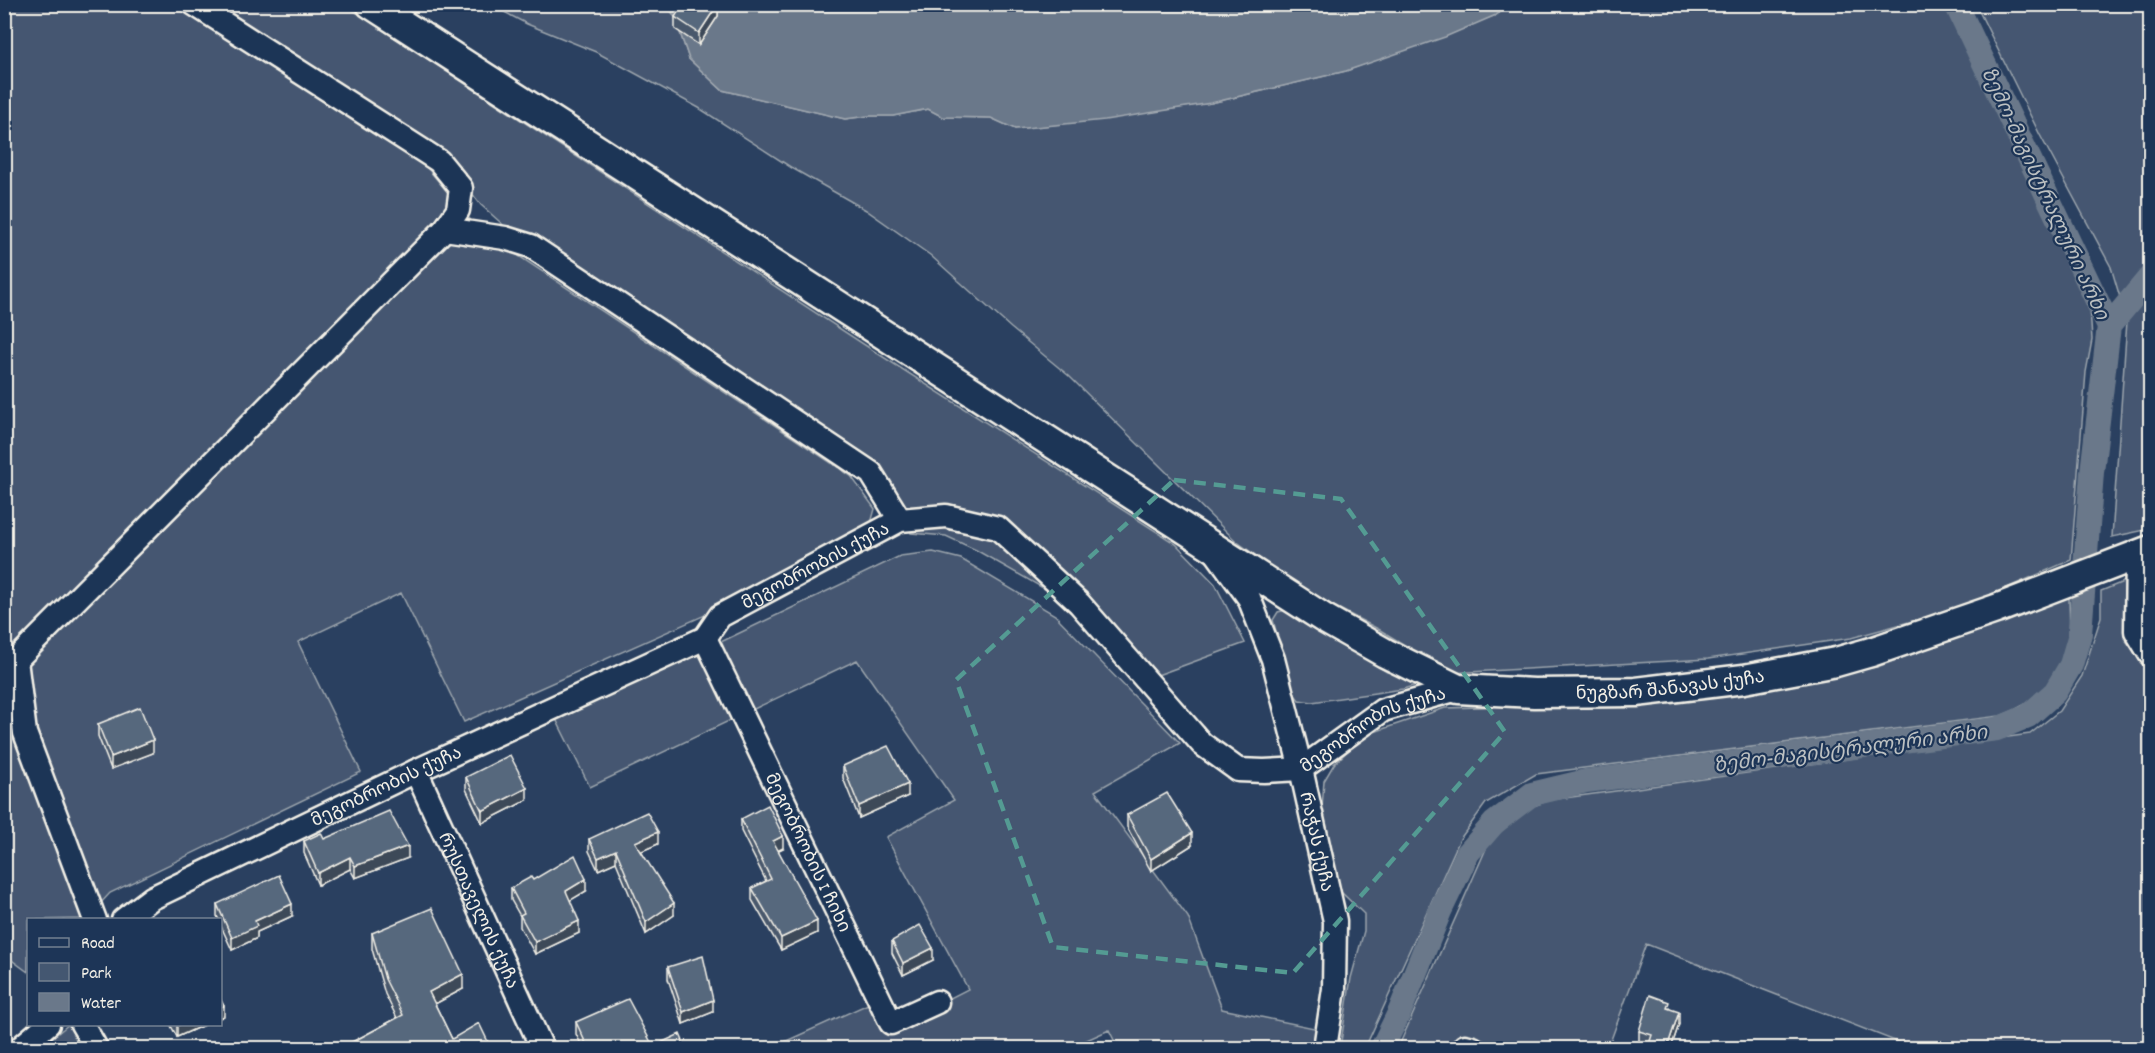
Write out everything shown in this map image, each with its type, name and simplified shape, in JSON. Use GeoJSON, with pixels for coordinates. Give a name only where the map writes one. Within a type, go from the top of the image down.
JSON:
{"type":"FeatureCollection","features":[{"type":"Feature","properties":{"kind":"main road","name":"ნუგზარ შანავას ქუჩა"},"geometry":{"type":"LineString","coordinates":[[371,4],[1345,631],[1458,689],[1534,693],[1636,693],[1744,679],[1836,662],[1923,636],[2135,556]]}},
{"type":"Feature","properties":{"kind":"street"},"geometry":{"type":"LineString","coordinates":[[94,918],[25,733],[10,661],[446,230],[458,210],[461,188],[439,161],[194,4]]}},
{"type":"Feature","properties":{"kind":"street"},"geometry":{"type":"LineString","coordinates":[[446,230],[505,238],[531,246],[871,473],[900,520]]}},
{"type":"Feature","properties":{"kind":"street","name":"მეგობრობის ქუჩა"},"geometry":{"type":"LineString","coordinates":[[126,918],[152,898],[416,771],[705,638],[720,616],[900,520],[946,516],[998,528],[1079,603],[1202,744],[1238,770],[1301,769],[1383,710],[1458,689]]}},
{"type":"Feature","properties":{"kind":"street","name":"რაჭას ქუჩა"},"geometry":{"type":"LineString","coordinates":[[1210,545],[1249,598],[1273,659],[1301,769],[1335,921],[1334,989],[1325,1048]]}},
{"type":"Feature","properties":{"kind":"street"},"geometry":{"type":"LineString","coordinates":[[2135,556],[2136,631],[2151,654]]}},
{"type":"Feature","properties":{"kind":"street","name":"მეგობრობის I ჩიხი"},"geometry":{"type":"LineString","coordinates":[[705,638],[891,1023],[936,1002]]}},
{"type":"Feature","properties":{"kind":"street","name":"რუსთაველის ქუჩა"},"geometry":{"type":"LineString","coordinates":[[416,771],[542,1048]]}},
{"type":"Feature","properties":{"kind":"street"},"geometry":{"type":"LineString","coordinates":[[20,1048],[46,1026]]}},
{"type":"Feature","properties":{"kind":"street"},"geometry":{"type":"LineString","coordinates":[[83,1026],[96,1048]]}},
{"type":"Feature","properties":{"kind":"highlighted area"},"geometry":{"type":"Polygon","coordinates":[[[1174,480],[1341,499],[1505,732],[1293,973],[1053,947],[956,680],[1174,480]]]}},
{"type":"Feature","properties":{"kind":"green space"},"geometry":{"type":"Polygon","coordinates":[[[5,5],[176,5],[424,164],[478,229],[851,476],[875,509],[865,544],[464,722],[401,593],[298,642],[361,772],[110,893],[87,918],[27,918],[27,971],[5,955],[5,5]]]}},
{"type":"Feature","properties":{"kind":"green space"},"geometry":{"type":"Polygon","coordinates":[[[207,5],[345,5],[877,353],[1176,544],[1215,584],[1245,643],[1141,681],[1073,605],[976,550],[946,536],[911,533],[896,498],[509,230],[481,205],[443,156],[207,5]]]}},
{"type":"Feature","properties":{"kind":"green space"},"geometry":{"type":"Polygon","coordinates":[[[491,5],[666,5],[674,15],[689,59],[722,90],[845,119],[893,116],[928,109],[943,117],[991,118],[1015,129],[1105,119],[1211,103],[1346,71],[1496,15],[1510,5],[1945,5],[2090,308],[2092,340],[2086,372],[2071,560],[1986,597],[1927,617],[1851,638],[1708,659],[1451,673],[1380,630],[1303,590],[1236,541],[1069,376],[1011,328],[930,255],[866,210],[792,168],[699,108],[596,52],[527,24],[491,5]]]}},
{"type":"Feature","properties":{"kind":"green space"},"geometry":{"type":"Polygon","coordinates":[[[1976,5],[2150,5],[2150,529],[2112,537],[2127,321],[2111,267],[2040,135],[1976,5]]]}},
{"type":"Feature","properties":{"kind":"green space"},"geometry":{"type":"Polygon","coordinates":[[[933,552],[961,559],[1055,615],[1180,743],[1095,791],[1188,917],[1222,1009],[1319,1029],[1313,1048],[1118,1048],[1109,1030],[1069,1048],[771,1048],[888,995],[898,1025],[968,989],[886,837],[954,800],[857,660],[590,787],[555,717],[725,640],[900,556],[933,552]]]}},
{"type":"Feature","properties":{"kind":"green space"},"geometry":{"type":"Polygon","coordinates":[[[2128,580],[2124,638],[2150,673],[2150,1048],[1913,1048],[1646,944],[1608,1048],[1398,1048],[1489,842],[1528,808],[1550,800],[2030,734],[2059,711],[2082,676],[2101,617],[2101,591],[2128,580]]]}},
{"type":"Feature","properties":{"kind":"green space"},"geometry":{"type":"Polygon","coordinates":[[[2069,597],[2069,639],[2059,670],[2052,681],[2035,698],[2000,716],[1536,774],[1486,803],[1460,839],[1365,1048],[1340,1048],[1351,978],[1364,931],[1364,914],[1340,891],[1322,808],[1324,781],[1334,764],[1371,733],[1445,708],[1662,702],[1877,667],[2069,597]]]}},
{"type":"Feature","properties":{"kind":"green space"},"geometry":{"type":"Polygon","coordinates":[[[1286,610],[1387,672],[1416,679],[1416,685],[1403,689],[1312,702],[1299,700],[1292,691],[1273,620],[1278,612],[1286,610]]]}},
{"type":"Feature","properties":{"kind":"green space"},"geometry":{"type":"Polygon","coordinates":[[[67,1026],[74,1026],[86,1048],[40,1048],[67,1026]]]}},
{"type":"Feature","properties":{"kind":"water"},"geometry":{"type":"Polygon","coordinates":[[[666,5],[1510,5],[1496,15],[1445,37],[1346,71],[1211,103],[1105,120],[1015,129],[991,118],[943,117],[928,109],[893,116],[845,119],[722,90],[689,59],[674,15],[666,5]]]}},
{"type":"Feature","properties":{"kind":"building"},"geometry":{"type":"Polygon","coordinates":[[[683,4],[718,4],[699,33],[675,17],[683,4]]]}},
{"type":"Feature","properties":{"kind":"building"},"geometry":{"type":"Polygon","coordinates":[[[140,707],[153,740],[111,757],[98,724],[140,707]]]}},
{"type":"Feature","properties":{"kind":"building"},"geometry":{"type":"Polygon","coordinates":[[[888,746],[908,784],[859,806],[843,766],[888,746]]]}},
{"type":"Feature","properties":{"kind":"building"},"geometry":{"type":"Polygon","coordinates":[[[510,755],[527,788],[482,811],[466,777],[510,755]]]}},
{"type":"Feature","properties":{"kind":"building"},"geometry":{"type":"Polygon","coordinates":[[[1167,793],[1192,833],[1151,859],[1127,815],[1167,793]]]}},
{"type":"Feature","properties":{"kind":"building"},"geometry":{"type":"Polygon","coordinates":[[[768,805],[783,836],[773,841],[817,921],[781,938],[752,888],[771,879],[741,819],[768,805]]]}},
{"type":"Feature","properties":{"kind":"building"},"geometry":{"type":"Polygon","coordinates":[[[389,811],[408,846],[355,866],[350,857],[318,873],[304,841],[321,833],[324,839],[389,811]]]}},
{"type":"Feature","properties":{"kind":"building"},"geometry":{"type":"Polygon","coordinates":[[[647,812],[658,832],[635,842],[674,903],[646,922],[616,850],[598,858],[589,839],[647,812]]]}},
{"type":"Feature","properties":{"kind":"building"},"geometry":{"type":"Polygon","coordinates":[[[575,855],[586,879],[566,891],[579,921],[535,942],[520,915],[524,913],[511,888],[531,877],[533,880],[575,855]]]}},
{"type":"Feature","properties":{"kind":"building"},"geometry":{"type":"Polygon","coordinates":[[[279,875],[292,904],[255,921],[257,926],[232,938],[217,904],[279,875]]]}},
{"type":"Feature","properties":{"kind":"building"},"geometry":{"type":"Polygon","coordinates":[[[432,908],[463,974],[429,992],[452,1039],[479,1023],[491,1048],[341,1048],[403,1015],[385,979],[372,933],[432,908]]]}},
{"type":"Feature","properties":{"kind":"building"},"geometry":{"type":"Polygon","coordinates":[[[920,925],[933,948],[903,963],[892,941],[920,925]]]}},
{"type":"Feature","properties":{"kind":"building"},"geometry":{"type":"Polygon","coordinates":[[[703,956],[713,1000],[683,1012],[668,967],[703,956]]]}},
{"type":"Feature","properties":{"kind":"building"},"geometry":{"type":"Polygon","coordinates":[[[1650,995],[1669,1002],[1667,1008],[1679,1012],[1667,1048],[1648,1047],[1652,1035],[1639,1031],[1650,995]]]}},
{"type":"Feature","properties":{"kind":"building"},"geometry":{"type":"Polygon","coordinates":[[[628,999],[654,1048],[588,1048],[576,1022],[628,999]]]}},
{"type":"Feature","properties":{"kind":"building"},"geometry":{"type":"Polygon","coordinates":[[[680,1034],[686,1048],[658,1048],[656,1045],[680,1034]]]}},
{"type":"Feature","properties":{"kind":"waterway","name":"ზემო-მაგისტრალური არხი"},"geometry":{"type":"LineString","coordinates":[[1382,1048],[1400,1011],[1440,911],[1468,853],[1494,823],[1532,794],[1586,781],[1997,729],[2028,716],[2055,692],[2071,665],[2080,634],[2092,472],[2109,326],[1956,4]]}},
{"type":"Feature","properties":{"kind":"waterway"},"geometry":{"type":"LineString","coordinates":[[2109,326],[2150,277]]}}]}
